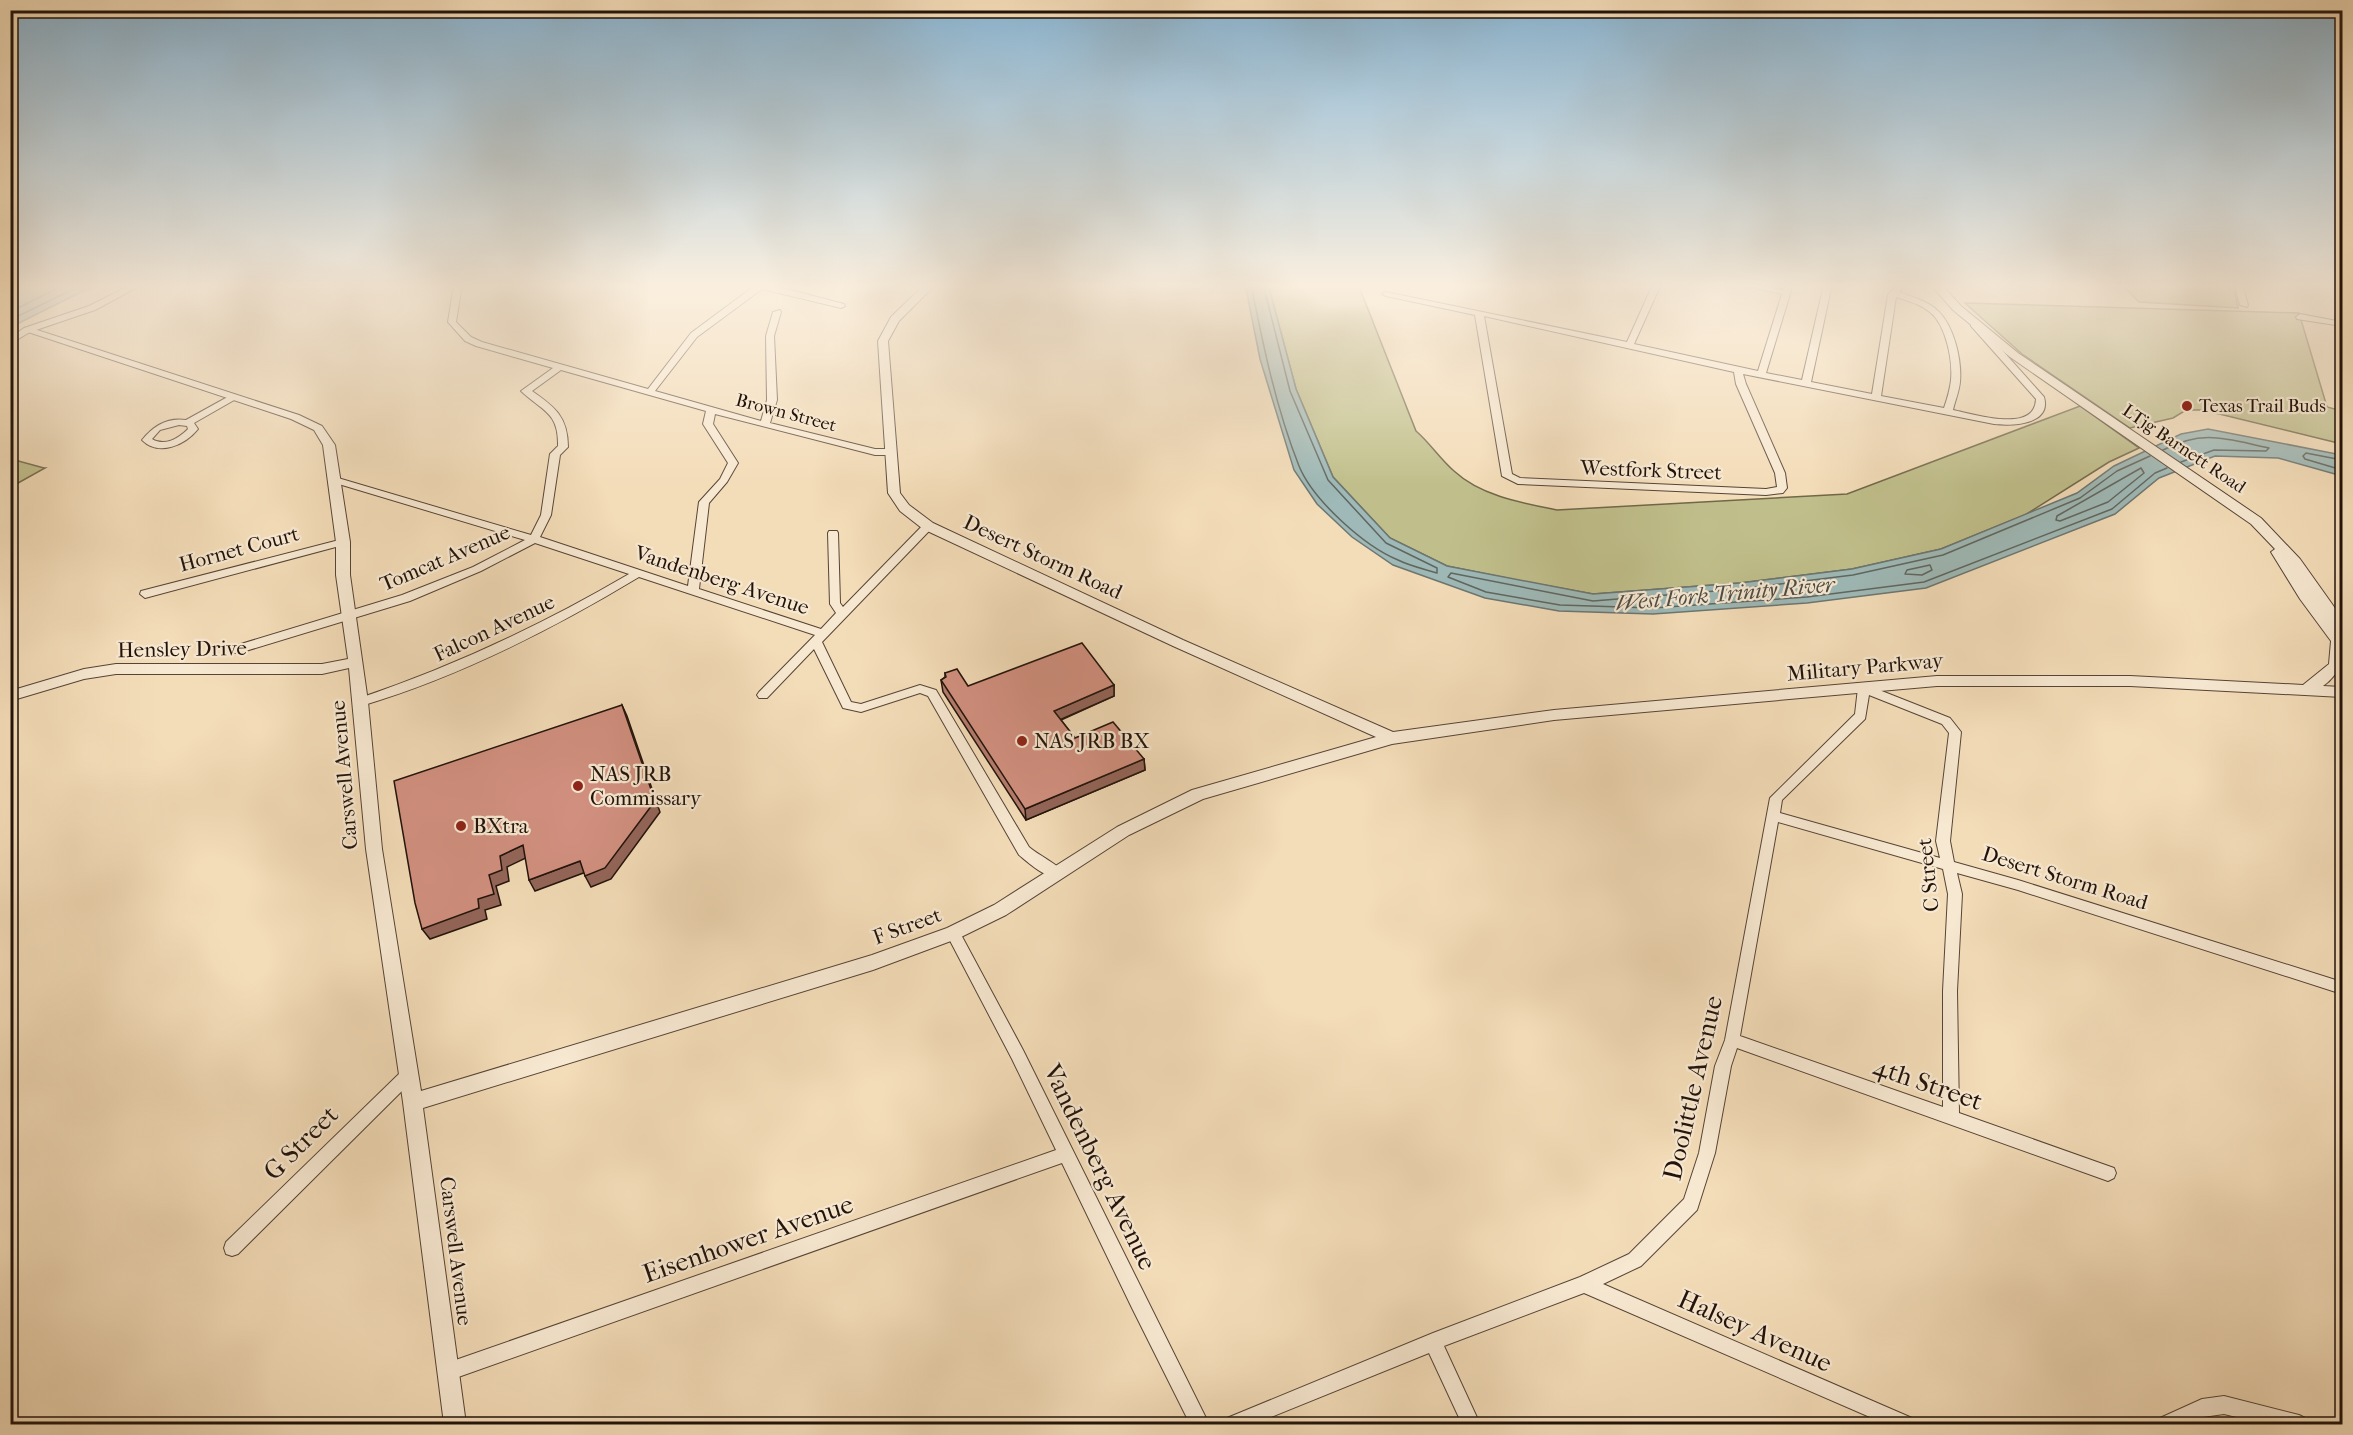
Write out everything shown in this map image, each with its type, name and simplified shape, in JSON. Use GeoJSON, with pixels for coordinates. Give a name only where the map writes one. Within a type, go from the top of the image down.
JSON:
{"type":"FeatureCollection","features":[{"type":"Feature","properties":{"kind":"street","name":"Carswell Avenue"},"geometry":{"type":"LineString","coordinates":[[91,351],[295,417],[318,428],[329,445],[343,542],[342,575],[361,702],[374,849],[407,1076],[413,1102],[455,1425]]}},
{"type":"Feature","properties":{"kind":"street","name":"Brown Street"},"geometry":{"type":"LineString","coordinates":[[507,351],[765,425],[875,452],[889,452]]}},
{"type":"Feature","properties":{"kind":"street"},"geometry":{"type":"LineString","coordinates":[[650,393],[682,351]]}},
{"type":"Feature","properties":{"kind":"street"},"geometry":{"type":"LineString","coordinates":[[765,425],[772,400],[770,351]]}},
{"type":"Feature","properties":{"kind":"street","name":"Desert Storm Road"},"geometry":{"type":"LineString","coordinates":[[884,351],[889,452],[894,493],[904,508],[928,526],[1157,634],[1392,738]]}},
{"type":"Feature","properties":{"kind":"street","name":"Westfork Street"},"geometry":{"type":"LineString","coordinates":[[1486,351],[1507,476],[1521,481],[1779,491],[1782,488],[1780,473],[1741,384],[1738,370]]}},
{"type":"Feature","properties":{"kind":"street"},"geometry":{"type":"LineString","coordinates":[[1659,351],[1738,370],[2011,423],[2031,418],[2039,412],[2042,399],[1999,351]]}},
{"type":"Feature","properties":{"kind":"street"},"geometry":{"type":"LineString","coordinates":[[1762,374],[1769,351]]}},
{"type":"Feature","properties":{"kind":"street"},"geometry":{"type":"LineString","coordinates":[[1806,383],[1813,351]]}},
{"type":"Feature","properties":{"kind":"street"},"geometry":{"type":"LineString","coordinates":[[1876,397],[1884,351]]}},
{"type":"Feature","properties":{"kind":"street"},"geometry":{"type":"LineString","coordinates":[[1948,411],[1958,376],[1952,351]]}},
{"type":"Feature","properties":{"kind":"street","name":"LTjg Barnett Road"},"geometry":{"type":"LineString","coordinates":[[2009,351],[2247,514],[2270,536],[2295,582],[2341,638]]}},
{"type":"Feature","properties":{"kind":"street","name":"Tomcat Avenue"},"geometry":{"type":"LineString","coordinates":[[235,650],[350,617],[438,586],[534,540],[546,515],[555,454],[563,447],[564,433],[554,411],[526,391],[560,367]]}},
{"type":"Feature","properties":{"kind":"street"},"geometry":{"type":"LineString","coordinates":[[188,423],[233,397]]}},
{"type":"Feature","properties":{"kind":"street"},"geometry":{"type":"LineString","coordinates":[[693,592],[704,502],[723,480],[733,463],[708,424],[711,410]]}},
{"type":"Feature","properties":{"kind":"street","name":"Vandenberg Avenue"},"geometry":{"type":"LineString","coordinates":[[335,480],[534,540],[693,592],[820,638],[847,705],[861,708],[920,688],[932,693],[1024,851],[1039,863],[1058,873]]}},
{"type":"Feature","properties":{"kind":"street"},"geometry":{"type":"LineString","coordinates":[[763,695],[928,526]]}},
{"type":"Feature","properties":{"kind":"street"},"geometry":{"type":"LineString","coordinates":[[833,533],[835,604],[843,614]]}},
{"type":"Feature","properties":{"kind":"street","name":"Hornet Court"},"geometry":{"type":"LineString","coordinates":[[145,594],[343,542]]}},
{"type":"Feature","properties":{"kind":"street","name":"Falcon Avenue"},"geometry":{"type":"LineString","coordinates":[[361,702],[406,688],[494,652],[567,616],[636,574]]}},
{"type":"Feature","properties":{"kind":"street"},"geometry":{"type":"LineString","coordinates":[[2307,689],[2335,670],[2339,660],[2341,638]]}},
{"type":"Feature","properties":{"kind":"street","name":"Hensley Drive"},"geometry":{"type":"LineString","coordinates":[[10,696],[84,674],[116,669],[322,669],[356,662]]}},
{"type":"Feature","properties":{"kind":"street","name":"Military Parkway"},"geometry":{"type":"LineString","coordinates":[[1392,738],[1554,715],[1937,681],[2130,681],[2343,692]]}},
{"type":"Feature","properties":{"kind":"street","name":"Doolittle Avenue"},"geometry":{"type":"LineString","coordinates":[[1233,1425],[1433,1342],[1584,1284],[1635,1260],[1691,1204],[1707,1153],[1723,1066],[1732,1040],[1776,798],[1861,716],[1864,688]]}},
{"type":"Feature","properties":{"kind":"street","name":"C Street"},"geometry":{"type":"LineString","coordinates":[[1864,688],[1946,721],[1955,732],[1943,841],[1955,894],[1950,991],[1951,1117]]}},
{"type":"Feature","properties":{"kind":"street","name":"F Street"},"geometry":{"type":"LineString","coordinates":[[413,1102],[873,962],[953,933],[1000,910],[1123,831],[1198,794],[1392,738]]}},
{"type":"Feature","properties":{"kind":"street","name":"Desert Storm Road"},"geometry":{"type":"LineString","coordinates":[[1773,816],[1950,864],[2343,988]]}},
{"type":"Feature","properties":{"kind":"street","name":"Vandenberg Avenue"},"geometry":{"type":"LineString","coordinates":[[953,933],[1030,1080],[1149,1328],[1200,1425]]}},
{"type":"Feature","properties":{"kind":"street","name":"4th Street"},"geometry":{"type":"LineString","coordinates":[[1732,1040],[2108,1173]]}},
{"type":"Feature","properties":{"kind":"street","name":"G Street"},"geometry":{"type":"LineString","coordinates":[[232,1248],[407,1076]]}},
{"type":"Feature","properties":{"kind":"street","name":"Eisenhower Avenue"},"geometry":{"type":"LineString","coordinates":[[447,1372],[1065,1154]]}},
{"type":"Feature","properties":{"kind":"street","name":"Halsey Avenue"},"geometry":{"type":"LineString","coordinates":[[1584,1284],[1906,1425]]}},
{"type":"Feature","properties":{"kind":"street"},"geometry":{"type":"LineString","coordinates":[[1433,1342],[1472,1425]]}},
{"type":"Feature","properties":{"kind":"street"},"geometry":{"type":"LineString","coordinates":[[2166,1425],[2202,1408],[2224,1405],[2299,1425]]}},
{"type":"Feature","properties":{"kind":"shaded area"},"geometry":{"type":"Polygon","coordinates":[[[1286,351],[1384,351],[1416,431],[1454,471],[1477,487],[1502,497],[1557,510],[1847,494],[2080,406],[2139,448],[2109,462],[2025,515],[1941,549],[1852,569],[1740,583],[1593,594],[1447,566],[1390,538],[1333,477],[1296,389],[1286,351]]]}},
{"type":"Feature","properties":{"kind":"shaded area"},"geometry":{"type":"Polygon","coordinates":[[[2019,351],[2310,351],[2327,407],[2342,411],[2342,444],[2203,410],[2186,410],[2173,418],[2130,428],[2019,351]]]}},
{"type":"Feature","properties":{"kind":"shaded area"},"geometry":{"type":"Polygon","coordinates":[[[11,459],[44,468],[45,468],[11,487],[11,459]]]}},
{"type":"Feature","properties":{"kind":"water","name":"West Fork Trinity River"},"geometry":{"type":"Polygon","coordinates":[[[1258,351],[1286,351],[1296,389],[1333,477],[1390,538],[1447,566],[1593,594],[1740,583],[1852,569],[1941,549],[2077,493],[2114,466],[2181,434],[2208,429],[2342,455],[2342,476],[2278,458],[2215,456],[2159,478],[2115,514],[1926,588],[1807,603],[1653,614],[1559,611],[1485,598],[1393,565],[1352,537],[1317,504],[1294,470],[1258,351]]]}},
{"type":"Feature","properties":{"kind":"building","name":"NAS JRB BX"},"geometry":{"type":"Polygon","coordinates":[[[1082,643],[1114,685],[1054,711],[1075,738],[1113,722],[1144,759],[1025,809],[941,680],[946,677],[945,673],[957,669],[968,686],[1082,643]]]}},
{"type":"Feature","properties":{"kind":"building"},"geometry":{"type":"Polygon","coordinates":[[[622,705],[655,801],[605,868],[585,876],[580,861],[529,880],[523,845],[500,856],[502,870],[489,875],[494,894],[478,899],[479,908],[422,929],[415,903],[394,781],[622,705]]]}},
{"type":"Feature","properties":{"kind":"place","name":"Texas Trail Buds"},"geometry":{"type":"Point","coordinates":[2187,406]}},
{"type":"Feature","properties":{"kind":"place","name":"NAS JRB BX"},"geometry":{"type":"Point","coordinates":[1022,741]}},
{"type":"Feature","properties":{"kind":"place","name":"NAS JRB Commissary"},"geometry":{"type":"Point","coordinates":[578,786]}},
{"type":"Feature","properties":{"kind":"place","name":"BXtra"},"geometry":{"type":"Point","coordinates":[461,826]}}]}
